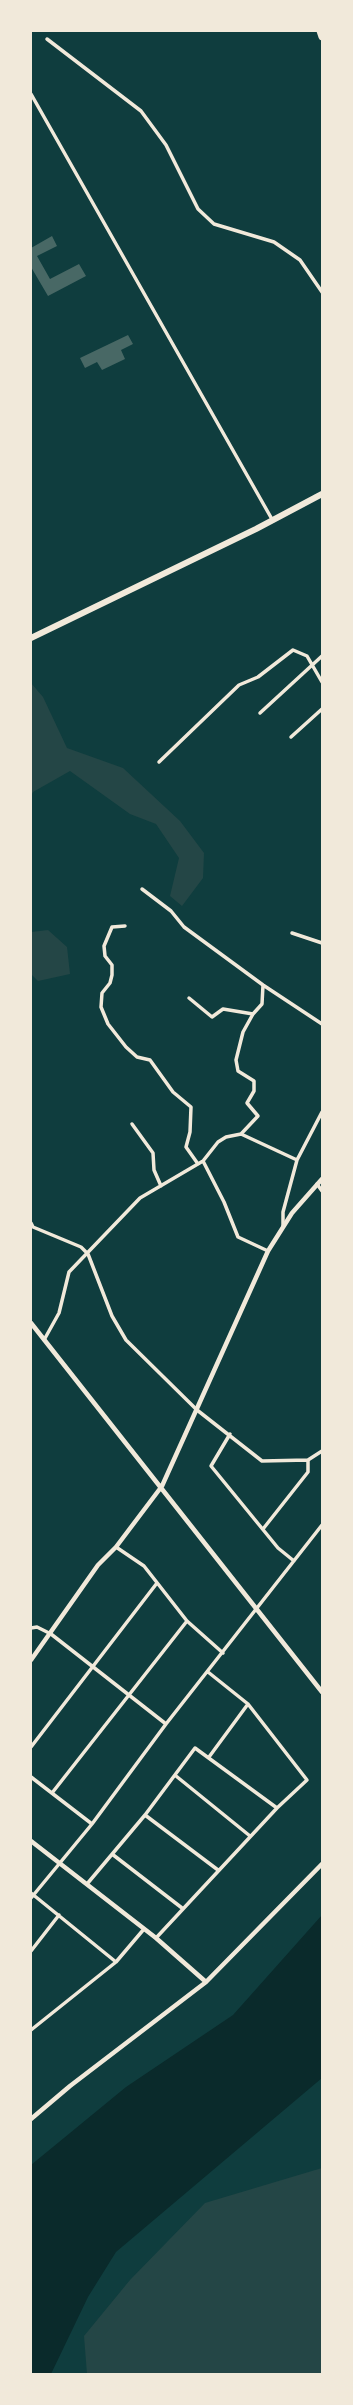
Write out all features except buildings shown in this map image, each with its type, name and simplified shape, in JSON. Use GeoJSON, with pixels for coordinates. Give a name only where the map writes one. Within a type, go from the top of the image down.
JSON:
{"type":"FeatureCollection","features":[{"type":"Feature","properties":{"kind":"highway"},"geometry":{"type":"LineString","coordinates":[[320,31],[322,37]]}},
{"type":"Feature","properties":{"kind":"main road"},"geometry":{"type":"LineString","coordinates":[[31,638],[273,521],[322,494]]}},
{"type":"Feature","properties":{"kind":"street"},"geometry":{"type":"LineString","coordinates":[[47,39],[141,111],[166,145],[198,209],[214,224],[274,242],[300,260],[322,292]]}},
{"type":"Feature","properties":{"kind":"street"},"geometry":{"type":"LineString","coordinates":[[31,94],[273,521]]}},
{"type":"Feature","properties":{"kind":"street"},"geometry":{"type":"LineString","coordinates":[[159,762],[239,685],[258,677],[293,650],[302,652],[322,682]]}},
{"type":"Feature","properties":{"kind":"street"},"geometry":{"type":"LineString","coordinates":[[260,713],[322,656]]}},
{"type":"Feature","properties":{"kind":"street"},"geometry":{"type":"LineString","coordinates":[[291,737],[322,709]]}},
{"type":"Feature","properties":{"kind":"street"},"geometry":{"type":"LineString","coordinates":[[142,889],[171,911],[184,926],[263,985],[322,1024]]}},
{"type":"Feature","properties":{"kind":"street"},"geometry":{"type":"LineString","coordinates":[[125,926],[112,927],[104,946],[105,956],[112,965],[112,975],[110,983],[102,993],[101,1007],[108,1024],[126,1047],[137,1057],[150,1060],[172,1092],[191,1107],[190,1132],[186,1147],[198,1164]]}},
{"type":"Feature","properties":{"kind":"street"},"geometry":{"type":"LineString","coordinates":[[292,933],[322,943]]}},
{"type":"Feature","properties":{"kind":"street"},"geometry":{"type":"LineString","coordinates":[[44,1340],[59,1313],[69,1272],[88,1254],[140,1198],[204,1160],[218,1142],[226,1137],[241,1134],[258,1116],[247,1103],[254,1091],[254,1081],[238,1071],[236,1060],[243,1032],[253,1014],[262,1004],[263,985]]}},
{"type":"Feature","properties":{"kind":"street"},"geometry":{"type":"LineString","coordinates":[[189,998],[212,1017],[223,1010],[253,1014]]}},
{"type":"Feature","properties":{"kind":"street"},"geometry":{"type":"LineString","coordinates":[[283,1226],[283,1212],[297,1160],[322,1112]]}},
{"type":"Feature","properties":{"kind":"street"},"geometry":{"type":"LineString","coordinates":[[132,1124],[153,1153],[154,1170],[160,1186]]}},
{"type":"Feature","properties":{"kind":"street"},"geometry":{"type":"LineString","coordinates":[[241,1134],[297,1160]]}},
{"type":"Feature","properties":{"kind":"street"},"geometry":{"type":"LineString","coordinates":[[204,1160],[238,1237],[268,1251]]}},
{"type":"Feature","properties":{"kind":"street"},"geometry":{"type":"LineString","coordinates":[[31,1660],[51,1634],[98,1565],[116,1547],[162,1486],[268,1251],[283,1226],[322,1179]]}},
{"type":"Feature","properties":{"kind":"street"},"geometry":{"type":"LineString","coordinates":[[317,1184],[322,1191]]}},
{"type":"Feature","properties":{"kind":"street"},"geometry":{"type":"LineString","coordinates":[[32,1226],[81,1247],[88,1254],[112,1316],[126,1340],[197,1410],[230,1434],[262,1461],[308,1460],[322,1451]]}},
{"type":"Feature","properties":{"kind":"street"},"geometry":{"type":"LineString","coordinates":[[31,1323],[162,1486],[322,1692]]}},
{"type":"Feature","properties":{"kind":"street"},"geometry":{"type":"LineString","coordinates":[[230,1434],[211,1466],[278,1548],[294,1561]]}},
{"type":"Feature","properties":{"kind":"street"},"geometry":{"type":"LineString","coordinates":[[263,1529],[308,1472],[308,1460]]}},
{"type":"Feature","properties":{"kind":"street"},"geometry":{"type":"LineString","coordinates":[[116,1962],[59,1915],[32,1895],[60,1864],[92,1824],[166,1724],[322,1525]]}},
{"type":"Feature","properties":{"kind":"street"},"geometry":{"type":"LineString","coordinates":[[116,1547],[144,1566],[187,1621],[223,1653]]}},
{"type":"Feature","properties":{"kind":"street"},"geometry":{"type":"LineString","coordinates":[[31,1747],[157,1583]]}},
{"type":"Feature","properties":{"kind":"street"},"geometry":{"type":"LineString","coordinates":[[52,1793],[187,1621]]}},
{"type":"Feature","properties":{"kind":"street"},"geometry":{"type":"LineString","coordinates":[[31,1628],[37,1627],[51,1634],[91,1667],[166,1724]]}},
{"type":"Feature","properties":{"kind":"street"},"geometry":{"type":"LineString","coordinates":[[156,1938],[182,1908],[250,1836],[307,1780],[248,1704],[208,1672]]}},
{"type":"Feature","properties":{"kind":"street"},"geometry":{"type":"LineString","coordinates":[[209,1757],[248,1704]]}},
{"type":"Feature","properties":{"kind":"street"},"geometry":{"type":"LineString","coordinates":[[87,1884],[176,1776],[195,1748],[277,1808]]}},
{"type":"Feature","properties":{"kind":"street"},"geometry":{"type":"LineString","coordinates":[[176,1776],[250,1836]]}},
{"type":"Feature","properties":{"kind":"street"},"geometry":{"type":"LineString","coordinates":[[31,1777],[92,1824]]}},
{"type":"Feature","properties":{"kind":"street"},"geometry":{"type":"LineString","coordinates":[[145,1815],[218,1870]]}},
{"type":"Feature","properties":{"kind":"street"},"geometry":{"type":"LineString","coordinates":[[31,1841],[156,1938],[206,1982]]}},
{"type":"Feature","properties":{"kind":"street"},"geometry":{"type":"LineString","coordinates":[[112,1854],[182,1908]]}},
{"type":"Feature","properties":{"kind":"street"},"geometry":{"type":"LineString","coordinates":[[31,2119],[70,2086],[206,1982],[322,1864]]}},
{"type":"Feature","properties":{"kind":"street"},"geometry":{"type":"LineString","coordinates":[[31,1951],[59,1915]]}},
{"type":"Feature","properties":{"kind":"street"},"geometry":{"type":"LineString","coordinates":[[31,2030],[116,1962],[144,1929]]}},
{"type":"Feature","properties":{"kind":"shaded area"},"geometry":{"type":"Polygon","coordinates":[[[31,683],[43,697],[67,748],[123,768],[180,821],[204,853],[203,878],[182,906],[170,896],[179,858],[156,824],[130,814],[70,771],[33,792],[31,796],[31,683]]]}},
{"type":"Feature","properties":{"kind":"shaded area"},"geometry":{"type":"Polygon","coordinates":[[[48,930],[67,947],[70,974],[38,981],[31,974],[31,932],[48,930]]]}},
{"type":"Feature","properties":{"kind":"shaded area"},"geometry":{"type":"Polygon","coordinates":[[[322,1915],[322,2078],[116,2252],[88,2297],[51,2374],[31,2374],[31,2165],[126,2087],[233,2015],[322,1915]]]}},
{"type":"Feature","properties":{"kind":"shaded area"},"geometry":{"type":"Polygon","coordinates":[[[322,2168],[322,2374],[87,2374],[84,2336],[130,2280],[205,2203],[322,2168]]]}}]}
